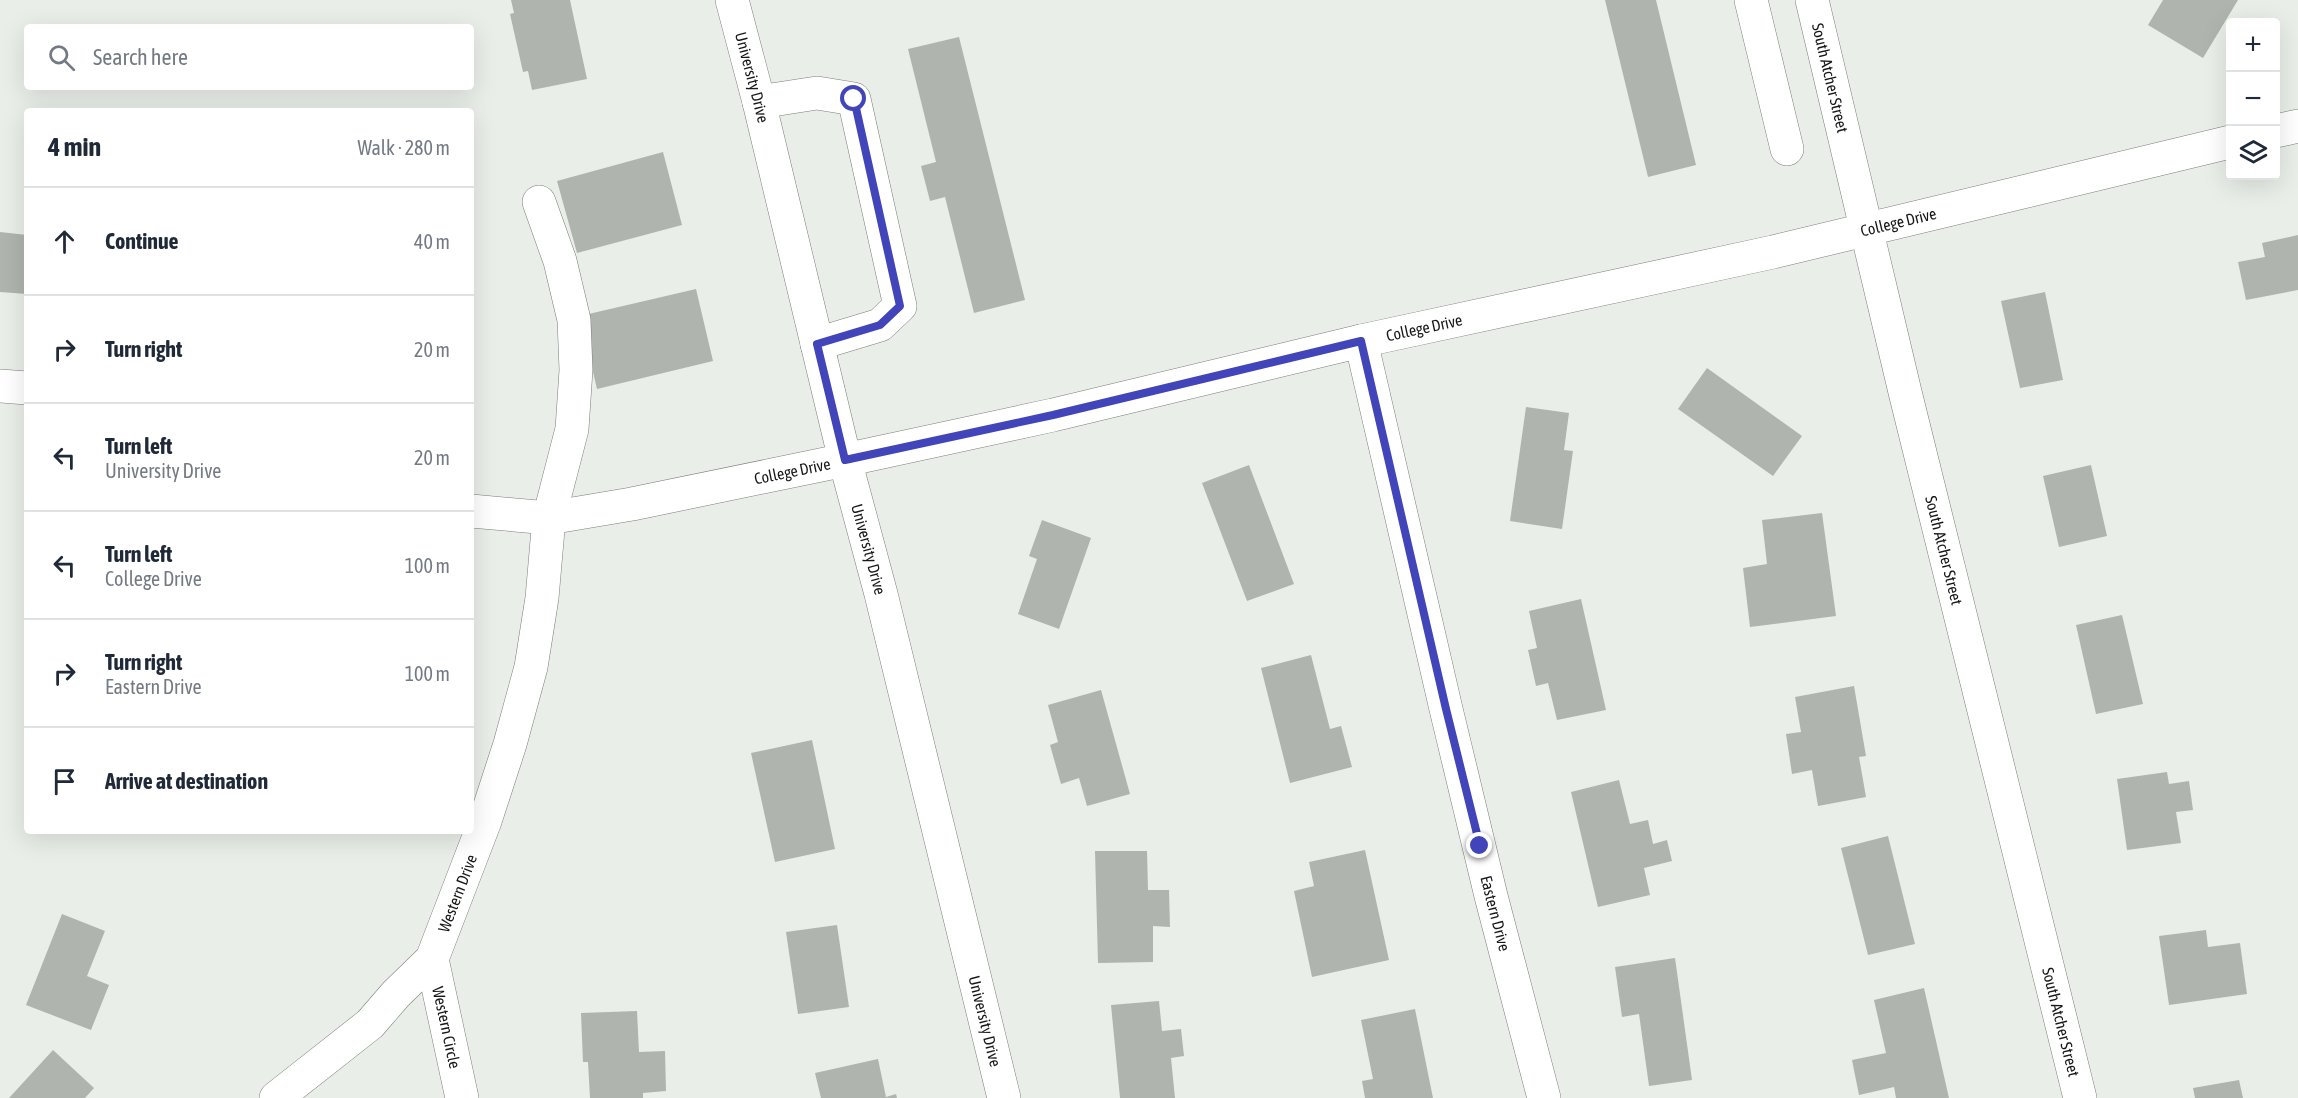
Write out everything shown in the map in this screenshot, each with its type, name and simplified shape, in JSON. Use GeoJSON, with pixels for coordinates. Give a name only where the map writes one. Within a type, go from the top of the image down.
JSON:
{"type":"FeatureCollection","features":[{"type":"Feature","properties":{"kind":"street","name":"University Drive"},"geometry":{"type":"LineString","coordinates":[[732,0],[1004,1098]]}},
{"type":"Feature","properties":{"kind":"street"},"geometry":{"type":"LineString","coordinates":[[1751,0],[1787,149]]}},
{"type":"Feature","properties":{"kind":"street","name":"South Atcher Street"},"geometry":{"type":"LineString","coordinates":[[1812,0],[1905,392],[2080,1098]]}},
{"type":"Feature","properties":{"kind":"street"},"geometry":{"type":"LineString","coordinates":[[759,102],[818,93],[854,99],[900,306],[880,325],[817,344]]}},
{"type":"Feature","properties":{"kind":"street"},"geometry":{"type":"LineString","coordinates":[[2280,130],[2298,126]]}},
{"type":"Feature","properties":{"kind":"street","name":"College Drive"},"geometry":{"type":"LineString","coordinates":[[474,511],[549,518],[632,504],[845,460],[1053,415],[1361,341],[1761,255],[2226,143]]}},
{"type":"Feature","properties":{"kind":"street","name":"Western Drive"},"geometry":{"type":"LineString","coordinates":[[276,1098],[370,1024],[396,994],[432,959],[484,821],[510,744],[531,667],[542,598],[549,518],[572,429],[576,370],[574,320],[560,261],[539,202]]}},
{"type":"Feature","properties":{"kind":"street","name":"Eastern Drive"},"geometry":{"type":"LineString","coordinates":[[1361,341],[1494,908],[1544,1098]]}},
{"type":"Feature","properties":{"kind":"street"},"geometry":{"type":"LineString","coordinates":[[0,386],[24,388]]}},
{"type":"Feature","properties":{"kind":"street","name":"Western Circle"},"geometry":{"type":"LineString","coordinates":[[432,959],[462,1098]]}},
{"type":"Feature","properties":{"kind":"building"},"geometry":{"type":"Polygon","coordinates":[[[511,0],[570,0],[587,79],[532,90],[528,71],[523,72],[510,14],[514,13],[511,0]]]}},
{"type":"Feature","properties":{"kind":"building"},"geometry":{"type":"Polygon","coordinates":[[[1605,0],[1656,0],[1696,165],[1648,177],[1605,0]]]}},
{"type":"Feature","properties":{"kind":"building"},"geometry":{"type":"Polygon","coordinates":[[[2163,0],[2238,0],[2203,58],[2148,25],[2163,0]]]}},
{"type":"Feature","properties":{"kind":"building"},"geometry":{"type":"Polygon","coordinates":[[[959,37],[1025,300],[974,313],[945,197],[930,201],[921,166],[936,162],[908,49],[959,37]]]}},
{"type":"Feature","properties":{"kind":"building"},"geometry":{"type":"Polygon","coordinates":[[[663,152],[682,225],[577,253],[557,181],[663,152]]]}},
{"type":"Feature","properties":{"kind":"building"},"geometry":{"type":"Polygon","coordinates":[[[0,232],[24,235],[24,294],[0,292],[0,232]]]}},
{"type":"Feature","properties":{"kind":"building"},"geometry":{"type":"Polygon","coordinates":[[[2298,235],[2298,290],[2246,300],[2238,262],[2265,257],[2262,243],[2298,235]]]}},
{"type":"Feature","properties":{"kind":"building"},"geometry":{"type":"Polygon","coordinates":[[[696,289],[713,361],[597,389],[580,316],[696,289]]]}},
{"type":"Feature","properties":{"kind":"building"},"geometry":{"type":"Polygon","coordinates":[[[2045,292],[2063,380],[2020,388],[2001,301],[2045,292]]]}},
{"type":"Feature","properties":{"kind":"building"},"geometry":{"type":"Polygon","coordinates":[[[1707,368],[1802,436],[1773,476],[1678,409],[1707,368]]]}},
{"type":"Feature","properties":{"kind":"building"},"geometry":{"type":"Polygon","coordinates":[[[1526,407],[1569,413],[1564,450],[1573,451],[1562,529],[1510,521],[1526,407]]]}},
{"type":"Feature","properties":{"kind":"building"},"geometry":{"type":"Polygon","coordinates":[[[1249,465],[1294,584],[1247,601],[1202,483],[1249,465]]]}},
{"type":"Feature","properties":{"kind":"building"},"geometry":{"type":"Polygon","coordinates":[[[2091,465],[2107,536],[2059,547],[2043,476],[2091,465]]]}},
{"type":"Feature","properties":{"kind":"building"},"geometry":{"type":"Polygon","coordinates":[[[1822,513],[1836,616],[1750,627],[1743,568],[1767,564],[1762,520],[1822,513]]]}},
{"type":"Feature","properties":{"kind":"building"},"geometry":{"type":"Polygon","coordinates":[[[1042,520],[1091,538],[1059,629],[1018,614],[1037,559],[1029,556],[1042,520]]]}},
{"type":"Feature","properties":{"kind":"building"},"geometry":{"type":"Polygon","coordinates":[[[1581,599],[1606,710],[1557,720],[1548,683],[1536,686],[1528,650],[1537,648],[1529,611],[1581,599]]]}},
{"type":"Feature","properties":{"kind":"building"},"geometry":{"type":"Polygon","coordinates":[[[2122,615],[2143,704],[2096,714],[2076,625],[2122,615]]]}},
{"type":"Feature","properties":{"kind":"building"},"geometry":{"type":"Polygon","coordinates":[[[1311,655],[1330,729],[1341,726],[1352,767],[1290,783],[1261,668],[1311,655]]]}},
{"type":"Feature","properties":{"kind":"building"},"geometry":{"type":"Polygon","coordinates":[[[1854,686],[1866,756],[1859,757],[1866,797],[1818,806],[1812,770],[1792,774],[1786,734],[1801,732],[1795,697],[1854,686]]]}},
{"type":"Feature","properties":{"kind":"building"},"geometry":{"type":"Polygon","coordinates":[[[1101,690],[1130,794],[1087,806],[1079,778],[1061,784],[1050,745],[1058,742],[1048,705],[1101,690]]]}},
{"type":"Feature","properties":{"kind":"building"},"geometry":{"type":"Polygon","coordinates":[[[812,740],[835,849],[775,862],[751,753],[812,740]]]}},
{"type":"Feature","properties":{"kind":"building"},"geometry":{"type":"Polygon","coordinates":[[[2167,772],[2169,784],[2189,781],[2193,810],[2176,812],[2181,843],[2127,850],[2117,779],[2167,772]]]}},
{"type":"Feature","properties":{"kind":"building"},"geometry":{"type":"Polygon","coordinates":[[[1619,780],[1630,824],[1648,820],[1653,844],[1667,840],[1672,861],[1644,868],[1650,895],[1598,907],[1571,792],[1619,780]]]}},
{"type":"Feature","properties":{"kind":"building"},"geometry":{"type":"Polygon","coordinates":[[[1888,836],[1915,944],[1868,955],[1841,848],[1888,836]]]}},
{"type":"Feature","properties":{"kind":"building"},"geometry":{"type":"Polygon","coordinates":[[[1365,850],[1389,960],[1312,977],[1294,891],[1314,886],[1309,862],[1365,850]]]}},
{"type":"Feature","properties":{"kind":"building"},"geometry":{"type":"Polygon","coordinates":[[[1095,851],[1147,851],[1148,890],[1169,890],[1170,927],[1153,926],[1153,962],[1098,963],[1095,851]]]}},
{"type":"Feature","properties":{"kind":"building"},"geometry":{"type":"Polygon","coordinates":[[[62,914],[105,931],[87,976],[109,985],[91,1030],[26,1005],[62,914]]]}},
{"type":"Feature","properties":{"kind":"building"},"geometry":{"type":"Polygon","coordinates":[[[837,925],[849,1007],[798,1014],[786,932],[837,925]]]}},
{"type":"Feature","properties":{"kind":"building"},"geometry":{"type":"Polygon","coordinates":[[[2206,930],[2208,947],[2240,943],[2247,994],[2169,1005],[2159,936],[2206,930]]]}},
{"type":"Feature","properties":{"kind":"building"},"geometry":{"type":"Polygon","coordinates":[[[1675,958],[1692,1080],[1649,1086],[1639,1014],[1622,1017],[1615,967],[1675,958]]]}},
{"type":"Feature","properties":{"kind":"building"},"geometry":{"type":"Polygon","coordinates":[[[1924,988],[1949,1098],[1896,1098],[1894,1087],[1859,1095],[1852,1060],[1886,1053],[1874,1000],[1924,988]]]}},
{"type":"Feature","properties":{"kind":"building"},"geometry":{"type":"Polygon","coordinates":[[[1159,1001],[1162,1031],[1181,1029],[1184,1056],[1171,1058],[1175,1098],[1120,1098],[1111,1005],[1159,1001]]]}},
{"type":"Feature","properties":{"kind":"building"},"geometry":{"type":"Polygon","coordinates":[[[1415,1009],[1433,1098],[1365,1098],[1362,1081],[1373,1079],[1361,1020],[1415,1009]]]}},
{"type":"Feature","properties":{"kind":"building"},"geometry":{"type":"Polygon","coordinates":[[[637,1011],[639,1052],[665,1051],[666,1091],[643,1093],[643,1098],[590,1098],[588,1062],[583,1062],[581,1013],[637,1011]]]}},
{"type":"Feature","properties":{"kind":"building"},"geometry":{"type":"Polygon","coordinates":[[[53,1050],[94,1088],[85,1098],[9,1098],[53,1050]]]}},
{"type":"Feature","properties":{"kind":"building"},"geometry":{"type":"Polygon","coordinates":[[[878,1059],[886,1097],[896,1094],[897,1098],[821,1098],[815,1073],[878,1059]]]}},
{"type":"Feature","properties":{"kind":"building"},"geometry":{"type":"Polygon","coordinates":[[[2239,1080],[2243,1098],[2195,1098],[2193,1088],[2239,1080]]]}},
{"type":"Feature","properties":{"kind":"route"},"geometry":{"type":"LineString","coordinates":[[854,99],[900,306],[880,325],[817,344],[845,460],[1053,415],[1361,341],[1480,846]]}}]}
